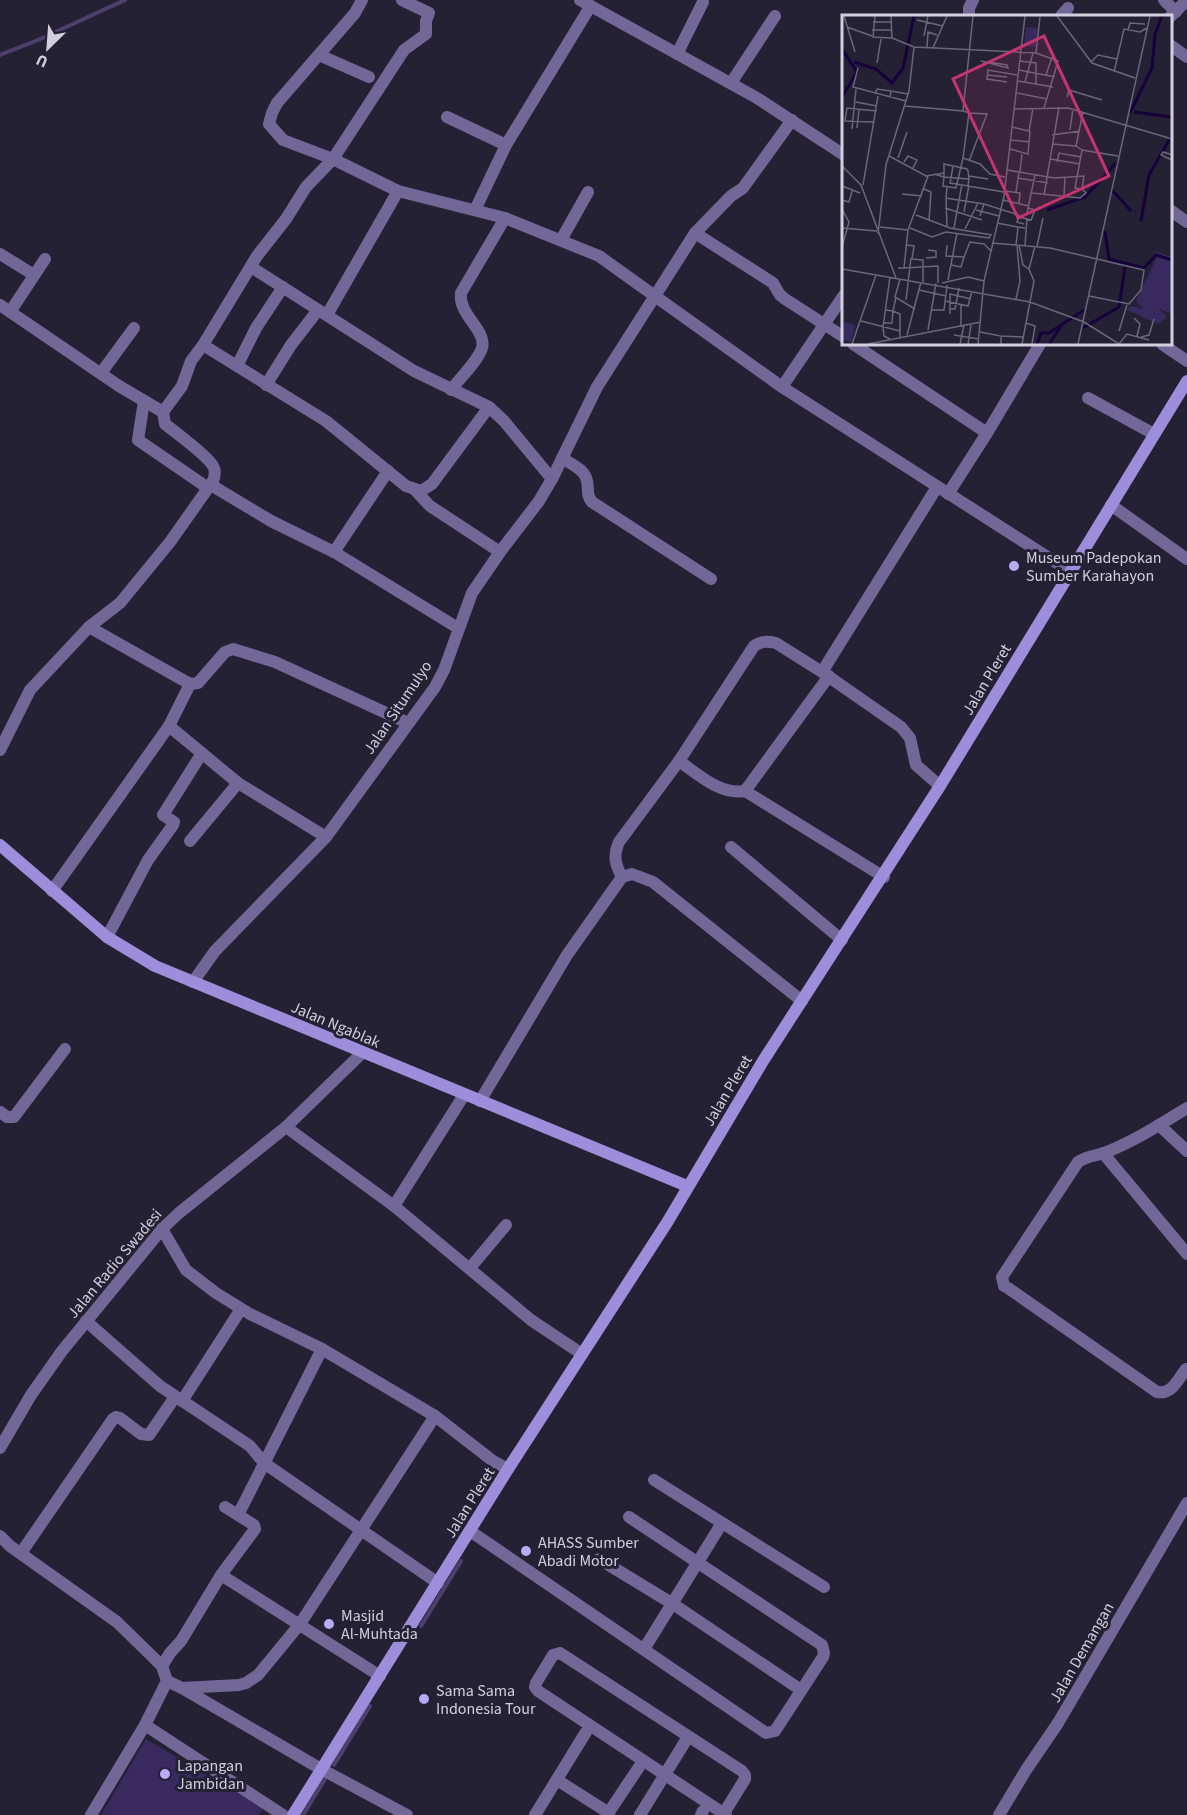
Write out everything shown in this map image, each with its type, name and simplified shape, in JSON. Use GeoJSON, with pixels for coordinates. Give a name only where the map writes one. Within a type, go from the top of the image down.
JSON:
{"type":"FeatureCollection","features":[{"type":"Feature","properties":{"kind":"main road","name":"Jalan Pleret"},"geometry":{"type":"LineString","coordinates":[[293,1815],[318,1767],[374,1672],[470,1531],[501,1465],[581,1354],[668,1221],[687,1186],[802,1001],[884,877],[1187,381]]}},
{"type":"Feature","properties":{"kind":"main road","name":"Jalan Ngablak"},"geometry":{"type":"LineString","coordinates":[[0,845],[107,937],[144,960],[362,1053],[687,1186]]}},
{"type":"Feature","properties":{"kind":"street"},"geometry":{"type":"LineString","coordinates":[[362,0],[355,13],[277,103],[269,124],[283,140],[333,159],[398,191],[505,218],[599,256],[782,387],[1071,572]]}},
{"type":"Feature","properties":{"kind":"street"},"geometry":{"type":"LineString","coordinates":[[0,750],[30,690],[89,627],[120,603],[170,542],[209,486],[215,473],[214,467],[165,424],[163,412],[182,386],[191,361],[306,187],[333,159],[404,50],[426,34],[426,21],[429,14],[402,0]]}},
{"type":"Feature","properties":{"kind":"street"},"geometry":{"type":"LineString","coordinates":[[969,15],[969,8],[973,0]]}},
{"type":"Feature","properties":{"kind":"street"},"geometry":{"type":"LineString","coordinates":[[1164,0],[1173,14],[1187,0]]}},
{"type":"Feature","properties":{"kind":"street"},"geometry":{"type":"LineString","coordinates":[[677,54],[703,2]]}},
{"type":"Feature","properties":{"kind":"street"},"geometry":{"type":"LineString","coordinates":[[475,210],[506,145],[585,4],[731,83],[792,120],[842,154]]}},
{"type":"Feature","properties":{"kind":"street"},"geometry":{"type":"LineString","coordinates":[[731,83],[775,16]]}},
{"type":"Feature","properties":{"kind":"street"},"geometry":{"type":"LineString","coordinates":[[1172,46],[1187,57]]}},
{"type":"Feature","properties":{"kind":"street"},"geometry":{"type":"LineString","coordinates":[[319,55],[369,77]]}},
{"type":"Feature","properties":{"kind":"street"},"geometry":{"type":"LineString","coordinates":[[447,117],[506,145]]}},
{"type":"Feature","properties":{"kind":"street","name":"Jalan Situmulyo"},"geometry":{"type":"LineString","coordinates":[[193,982],[215,951],[326,837],[441,678],[472,593],[552,479],[597,387],[695,233],[731,196],[742,188],[792,120]]}},
{"type":"Feature","properties":{"kind":"street"},"geometry":{"type":"LineString","coordinates":[[267,385],[291,345],[322,312],[398,191]]}},
{"type":"Feature","properties":{"kind":"street"},"geometry":{"type":"LineString","coordinates":[[561,240],[588,192]]}},
{"type":"Feature","properties":{"kind":"street"},"geometry":{"type":"LineString","coordinates":[[1172,211],[1186,219]]}},
{"type":"Feature","properties":{"kind":"street"},"geometry":{"type":"LineString","coordinates":[[451,390],[479,354],[483,345],[482,338],[460,305],[461,293],[505,218]]}},
{"type":"Feature","properties":{"kind":"street"},"geometry":{"type":"LineString","coordinates":[[695,233],[773,284],[780,295],[842,336]]}},
{"type":"Feature","properties":{"kind":"street"},"geometry":{"type":"LineString","coordinates":[[0,254],[33,275]]}},
{"type":"Feature","properties":{"kind":"street"},"geometry":{"type":"LineString","coordinates":[[45,259],[5,308],[163,412]]}},
{"type":"Feature","properties":{"kind":"street"},"geometry":{"type":"LineString","coordinates":[[251,267],[414,371],[489,407],[504,421],[552,479]]}},
{"type":"Feature","properties":{"kind":"street"},"geometry":{"type":"LineString","coordinates":[[237,366],[256,328],[283,287]]}},
{"type":"Feature","properties":{"kind":"street"},"geometry":{"type":"LineString","coordinates":[[782,387],[842,297]]}},
{"type":"Feature","properties":{"kind":"street"},"geometry":{"type":"LineString","coordinates":[[101,373],[134,328]]}},
{"type":"Feature","properties":{"kind":"street"},"geometry":{"type":"LineString","coordinates":[[203,345],[326,421],[406,486],[421,491],[432,484],[489,407]]}},
{"type":"Feature","properties":{"kind":"street"},"geometry":{"type":"LineString","coordinates":[[855,345],[987,433]]}},
{"type":"Feature","properties":{"kind":"street"},"geometry":{"type":"LineString","coordinates":[[745,791],[825,674],[942,490],[987,433],[1039,345]]}},
{"type":"Feature","properties":{"kind":"street"},"geometry":{"type":"LineString","coordinates":[[1163,345],[1187,361]]}},
{"type":"Feature","properties":{"kind":"street"},"geometry":{"type":"LineString","coordinates":[[1088,398],[1154,434]]}},
{"type":"Feature","properties":{"kind":"street"},"geometry":{"type":"LineString","coordinates":[[144,401],[138,440],[209,486],[271,521],[334,552],[458,628]]}},
{"type":"Feature","properties":{"kind":"street"},"geometry":{"type":"LineString","coordinates":[[562,458],[584,473],[587,495],[592,502],[711,579]]}},
{"type":"Feature","properties":{"kind":"street"},"geometry":{"type":"LineString","coordinates":[[334,552],[388,471]]}},
{"type":"Feature","properties":{"kind":"street"},"geometry":{"type":"LineString","coordinates":[[414,489],[430,506],[500,552]]}},
{"type":"Feature","properties":{"kind":"street"},"geometry":{"type":"LineString","coordinates":[[1111,505],[1187,559]]}},
{"type":"Feature","properties":{"kind":"street"},"geometry":{"type":"LineString","coordinates":[[89,627],[190,684],[198,683],[225,652],[233,649],[275,662],[408,723]]}},
{"type":"Feature","properties":{"kind":"street"},"geometry":{"type":"LineString","coordinates":[[622,877],[614,854],[619,842],[679,761],[754,646],[760,642],[776,643],[902,727],[910,738],[916,765],[940,786]]}},
{"type":"Feature","properties":{"kind":"street"},"geometry":{"type":"LineString","coordinates":[[52,891],[169,726],[190,684]]}},
{"type":"Feature","properties":{"kind":"street"},"geometry":{"type":"LineString","coordinates":[[169,726],[238,783],[326,837]]}},
{"type":"Feature","properties":{"kind":"street"},"geometry":{"type":"LineString","coordinates":[[107,937],[148,860],[173,825],[174,822],[163,814],[202,753]]}},
{"type":"Feature","properties":{"kind":"street"},"geometry":{"type":"LineString","coordinates":[[679,761],[724,790],[733,793],[745,791],[884,877]]}},
{"type":"Feature","properties":{"kind":"street"},"geometry":{"type":"LineString","coordinates":[[189,842],[238,783]]}},
{"type":"Feature","properties":{"kind":"street"},"geometry":{"type":"LineString","coordinates":[[731,847],[842,940]]}},
{"type":"Feature","properties":{"kind":"street"},"geometry":{"type":"LineString","coordinates":[[480,1101],[567,955],[622,877],[632,874],[653,882],[802,1001]]}},
{"type":"Feature","properties":{"kind":"street"},"geometry":{"type":"LineString","coordinates":[[0,1112],[7,1118],[14,1117],[65,1049]]}},
{"type":"Feature","properties":{"kind":"street","name":"Jalan Radio Swadesi"},"geometry":{"type":"LineString","coordinates":[[0,1448],[41,1380],[162,1229],[286,1126],[362,1053]]}},
{"type":"Feature","properties":{"kind":"street"},"geometry":{"type":"LineString","coordinates":[[394,1206],[464,1095]]}},
{"type":"Feature","properties":{"kind":"street"},"geometry":{"type":"LineString","coordinates":[[1187,1108],[1103,1153],[1088,1156],[1074,1166],[1003,1274],[1002,1282],[1157,1392],[1170,1391],[1187,1369]]}},
{"type":"Feature","properties":{"kind":"street"},"geometry":{"type":"LineString","coordinates":[[1159,1125],[1187,1151]]}},
{"type":"Feature","properties":{"kind":"street"},"geometry":{"type":"LineString","coordinates":[[286,1126],[394,1206],[520,1311],[581,1354]]}},
{"type":"Feature","properties":{"kind":"street"},"geometry":{"type":"LineString","coordinates":[[1103,1153],[1185,1247]]}},
{"type":"Feature","properties":{"kind":"street"},"geometry":{"type":"LineString","coordinates":[[470,1268],[506,1225]]}},
{"type":"Feature","properties":{"kind":"street"},"geometry":{"type":"LineString","coordinates":[[162,1229],[186,1270],[241,1309],[322,1349],[435,1416],[501,1465]]}},
{"type":"Feature","properties":{"kind":"street"},"geometry":{"type":"LineString","coordinates":[[21,1553],[113,1419],[116,1416],[141,1434],[149,1435],[179,1399],[241,1309]]}},
{"type":"Feature","properties":{"kind":"street"},"geometry":{"type":"LineString","coordinates":[[86,1321],[148,1376],[250,1446],[264,1463],[437,1582]]}},
{"type":"Feature","properties":{"kind":"street"},"geometry":{"type":"LineString","coordinates":[[238,1515],[322,1349]]}},
{"type":"Feature","properties":{"kind":"street"},"geometry":{"type":"LineString","coordinates":[[183,1688],[246,1683],[258,1675],[300,1624],[435,1416]]}},
{"type":"Feature","properties":{"kind":"street"},"geometry":{"type":"LineString","coordinates":[[654,1480],[824,1587]]}},
{"type":"Feature","properties":{"kind":"street","name":"Jalan Demangan"},"geometry":{"type":"LineString","coordinates":[[999,1815],[1067,1708],[1187,1503]]}},
{"type":"Feature","properties":{"kind":"street"},"geometry":{"type":"LineString","coordinates":[[162,1666],[183,1638],[221,1575],[255,1527],[225,1507]]}},
{"type":"Feature","properties":{"kind":"street"},"geometry":{"type":"LineString","coordinates":[[470,1531],[766,1733],[775,1731],[823,1657],[822,1645],[629,1517]]}},
{"type":"Feature","properties":{"kind":"street"},"geometry":{"type":"LineString","coordinates":[[644,1649],[722,1523]]}},
{"type":"Feature","properties":{"kind":"street"},"geometry":{"type":"LineString","coordinates":[[0,1536],[117,1622],[162,1666],[167,1681],[145,1725],[91,1815]]}},
{"type":"Feature","properties":{"kind":"street"},"geometry":{"type":"LineString","coordinates":[[599,1559],[673,1604],[801,1690]]}},
{"type":"Feature","properties":{"kind":"street"},"geometry":{"type":"LineString","coordinates":[[221,1575],[374,1672]]}},
{"type":"Feature","properties":{"kind":"street"},"geometry":{"type":"LineString","coordinates":[[560,1653],[745,1775],[725,1814],[665,1775],[538,1691],[535,1687],[536,1683],[553,1655],[560,1653]]}},
{"type":"Feature","properties":{"kind":"street"},"geometry":{"type":"LineString","coordinates":[[167,1681],[407,1815]]}},
{"type":"Feature","properties":{"kind":"street"},"geometry":{"type":"LineString","coordinates":[[145,1725],[283,1815]]}},
{"type":"Feature","properties":{"kind":"street"},"geometry":{"type":"LineString","coordinates":[[535,1815],[586,1732]]}},
{"type":"Feature","properties":{"kind":"street"},"geometry":{"type":"LineString","coordinates":[[640,1815],[688,1737]]}},
{"type":"Feature","properties":{"kind":"street"},"geometry":{"type":"LineString","coordinates":[[557,1780],[608,1814],[639,1767]]}},
{"type":"Feature","properties":{"kind":"shaded area","name":"Lapangan Jambidan"},"geometry":{"type":"Polygon","coordinates":[[[146,1739],[263,1808],[259,1815],[101,1815],[146,1739]]]}},
{"type":"Feature","properties":{"kind":"waterway"},"geometry":{"type":"LineString","coordinates":[[0,55],[125,0]]}},
{"type":"Feature","properties":{"kind":"waterway"},"geometry":{"type":"LineString","coordinates":[[421,1626],[461,1561]]}},
{"type":"Feature","properties":{"kind":"waterway"},"geometry":{"type":"LineString","coordinates":[[334,1765],[370,1706]]}},
{"type":"Feature","properties":{"kind":"waterway"},"geometry":{"type":"LineString","coordinates":[[303,1815],[325,1779]]}},
{"type":"Feature","properties":{"kind":"place","name":"Museum Padepokan Sumber Karahayon"},"geometry":{"type":"Point","coordinates":[1014,566]}},
{"type":"Feature","properties":{"kind":"place","name":"AHASS Sumber Abadi Motor"},"geometry":{"type":"Point","coordinates":[526,1551]}},
{"type":"Feature","properties":{"kind":"place","name":"Masjid Al-Muhtada"},"geometry":{"type":"Point","coordinates":[329,1624]}},
{"type":"Feature","properties":{"kind":"place","name":"Sama Sama Indonesia Tour"},"geometry":{"type":"Point","coordinates":[424,1699]}},
{"type":"Feature","properties":{"kind":"place","name":"Lapangan Jambidan"},"geometry":{"type":"Point","coordinates":[165,1774]}}]}
